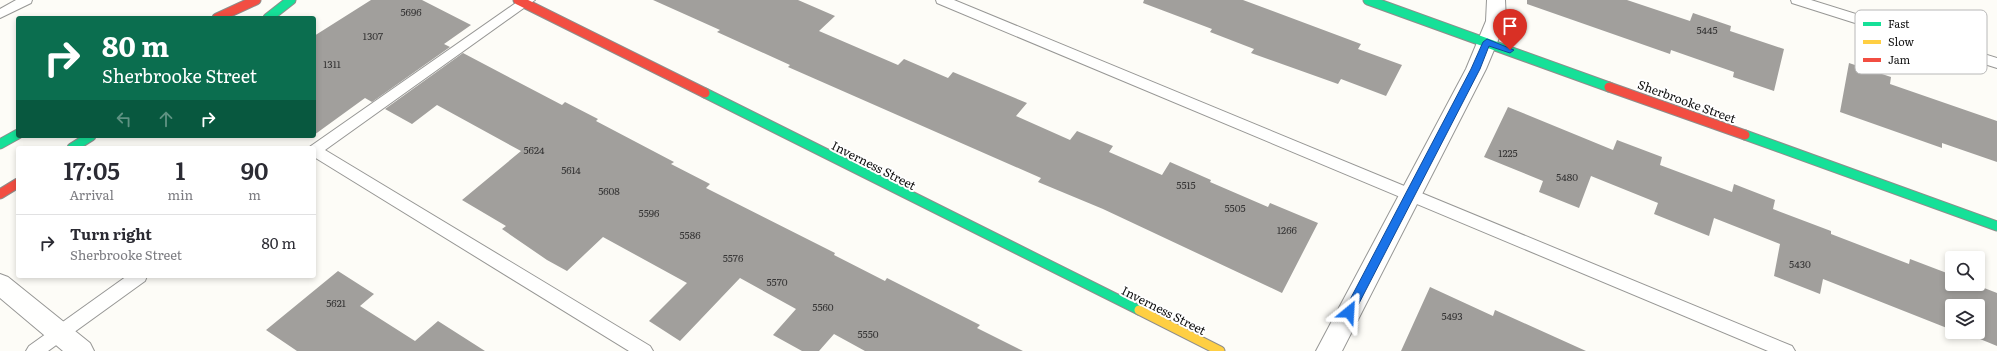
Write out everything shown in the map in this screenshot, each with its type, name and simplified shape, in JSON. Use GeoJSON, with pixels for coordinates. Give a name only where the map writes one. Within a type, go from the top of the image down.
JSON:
{"type":"FeatureCollection","features":[{"type":"Feature","properties":{"kind":"street"},"geometry":{"type":"LineString","coordinates":[[221,16],[256,0]]}},
{"type":"Feature","properties":{"kind":"street"},"geometry":{"type":"LineString","coordinates":[[271,16],[291,0]]}},
{"type":"Feature","properties":{"kind":"street","name":"Sherbrooke Street"},"geometry":{"type":"LineString","coordinates":[[1368,0],[1997,226]]}},
{"type":"Feature","properties":{"kind":"street"},"geometry":{"type":"LineString","coordinates":[[1328,351],[1476,69],[1496,21],[1496,0]]}},
{"type":"Feature","properties":{"kind":"street","name":"Inverness Street"},"geometry":{"type":"LineString","coordinates":[[524,1],[1220,351]]}},
{"type":"Feature","properties":{"kind":"street"},"geometry":{"type":"LineString","coordinates":[[0,144],[16,135]]}},
{"type":"Feature","properties":{"kind":"street"},"geometry":{"type":"LineString","coordinates":[[75,146],[87,138]]}},
{"type":"Feature","properties":{"kind":"street"},"geometry":{"type":"LineString","coordinates":[[0,194],[16,184]]}},
{"type":"Feature","properties":{"kind":"street"},"geometry":{"type":"LineString","coordinates":[[0,284],[81,351]]}},
{"type":"Feature","properties":{"kind":"lane"},"geometry":{"type":"LineString","coordinates":[[0,14],[26,0]]}},
{"type":"Feature","properties":{"kind":"lane"},"geometry":{"type":"LineString","coordinates":[[942,0],[1786,351]]}},
{"type":"Feature","properties":{"kind":"lane"},"geometry":{"type":"LineString","coordinates":[[1796,0],[1855,18]]}},
{"type":"Feature","properties":{"kind":"lane"},"geometry":{"type":"LineString","coordinates":[[316,149],[524,1]]}},
{"type":"Feature","properties":{"kind":"lane"},"geometry":{"type":"LineString","coordinates":[[1987,60],[1997,63]]}},
{"type":"Feature","properties":{"kind":"lane"},"geometry":{"type":"LineString","coordinates":[[316,151],[644,351]]}},
{"type":"Feature","properties":{"kind":"lane"},"geometry":{"type":"LineString","coordinates":[[35,351],[137,278]]}},
{"type":"Feature","properties":{"kind":"building"},"geometry":{"type":"Polygon","coordinates":[[[371,0],[422,0],[471,25],[444,44],[450,47],[372,102],[365,98],[316,134],[316,35],[371,0]]]}},
{"type":"Feature","properties":{"kind":"building"},"geometry":{"type":"Polygon","coordinates":[[[653,0],[798,0],[835,16],[819,31],[898,65],[904,59],[948,78],[953,72],[1027,103],[1016,116],[1070,140],[1077,131],[1113,146],[1109,152],[1162,175],[1170,162],[1211,180],[1210,182],[1268,207],[1270,203],[1318,223],[1282,293],[1103,209],[1038,182],[1041,178],[788,67],[790,65],[717,32],[720,30],[653,0]]]}},
{"type":"Feature","properties":{"kind":"building"},"geometry":{"type":"Polygon","coordinates":[[[1144,0],[1243,0],[1361,44],[1358,49],[1402,65],[1386,96],[1341,79],[1338,84],[1251,53],[1254,49],[1210,32],[1212,29],[1143,3],[1144,0]]]}},
{"type":"Feature","properties":{"kind":"building"},"geometry":{"type":"Polygon","coordinates":[[[1527,0],[1627,0],[1690,21],[1693,13],[1731,26],[1730,31],[1784,49],[1774,91],[1733,77],[1734,72],[1671,50],[1670,54],[1527,4],[1527,0]]]}},
{"type":"Feature","properties":{"kind":"building"},"geometry":{"type":"Polygon","coordinates":[[[463,53],[562,105],[565,102],[598,119],[596,121],[674,162],[671,164],[710,184],[706,188],[835,253],[834,255],[885,281],[887,278],[980,325],[977,328],[1023,351],[865,351],[834,334],[819,351],[802,351],[773,335],[796,309],[740,278],[680,341],[649,321],[687,283],[603,237],[567,271],[547,260],[502,229],[506,226],[462,200],[521,151],[437,105],[412,124],[385,109],[463,53]]]}},
{"type":"Feature","properties":{"kind":"building"},"geometry":{"type":"Polygon","coordinates":[[[1849,63],[1855,65],[1855,74],[1882,74],[1891,77],[1890,84],[1997,121],[1997,162],[1942,143],[1942,148],[1840,112],[1849,63]]]}},
{"type":"Feature","properties":{"kind":"building"},"geometry":{"type":"Polygon","coordinates":[[[1508,107],[1613,150],[1617,140],[1662,157],[1660,165],[1732,192],[1734,184],[1775,200],[1773,209],[1831,231],[1831,234],[1909,264],[1910,259],[1945,272],[1945,291],[1985,291],[1985,288],[1997,293],[1997,346],[1980,339],[1985,339],[1985,299],[1945,299],[1945,327],[1823,279],[1820,294],[1774,276],[1780,244],[1714,218],[1709,236],[1654,214],[1658,203],[1591,176],[1579,208],[1539,192],[1543,181],[1484,157],[1508,107]]]}},
{"type":"Feature","properties":{"kind":"building"},"geometry":{"type":"Polygon","coordinates":[[[338,271],[374,294],[360,306],[415,341],[438,321],[485,351],[297,351],[266,330],[338,271]]]}},
{"type":"Feature","properties":{"kind":"building"},"geometry":{"type":"Polygon","coordinates":[[[1430,287],[1493,316],[1495,310],[1586,351],[1401,351],[1430,287]]]}},
{"type":"Feature","properties":{"kind":"traffic: fast"},"geometry":{"type":"LineString","coordinates":[[271,16],[291,0]]}},
{"type":"Feature","properties":{"kind":"traffic: fast"},"geometry":{"type":"LineString","coordinates":[[1368,0],[1609,87]]}},
{"type":"Feature","properties":{"kind":"traffic: fast"},"geometry":{"type":"LineString","coordinates":[[705,93],[1139,310]]}},
{"type":"Feature","properties":{"kind":"traffic: fast"},"geometry":{"type":"LineString","coordinates":[[0,144],[16,135]]}},
{"type":"Feature","properties":{"kind":"traffic: fast"},"geometry":{"type":"LineString","coordinates":[[1745,135],[1997,226]]}},
{"type":"Feature","properties":{"kind":"traffic: fast"},"geometry":{"type":"LineString","coordinates":[[75,146],[88,138]]}},
{"type":"Feature","properties":{"kind":"traffic: slow"},"geometry":{"type":"LineString","coordinates":[[1139,310],[1220,351]]}},
{"type":"Feature","properties":{"kind":"traffic: jam"},"geometry":{"type":"LineString","coordinates":[[221,16],[256,0]]}},
{"type":"Feature","properties":{"kind":"traffic: jam"},"geometry":{"type":"LineString","coordinates":[[518,0],[705,93]]}},
{"type":"Feature","properties":{"kind":"traffic: jam"},"geometry":{"type":"LineString","coordinates":[[1609,87],[1745,135]]}},
{"type":"Feature","properties":{"kind":"traffic: jam"},"geometry":{"type":"LineString","coordinates":[[0,194],[16,184]]}},
{"type":"Feature","properties":{"kind":"route"},"geometry":{"type":"LineString","coordinates":[[1349,312],[1476,69],[1487,42],[1510,50]]}}]}
